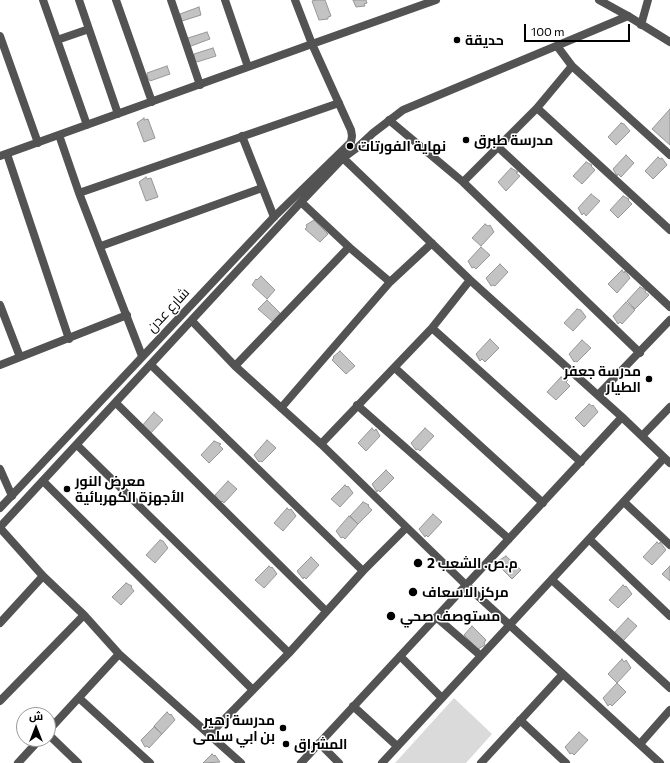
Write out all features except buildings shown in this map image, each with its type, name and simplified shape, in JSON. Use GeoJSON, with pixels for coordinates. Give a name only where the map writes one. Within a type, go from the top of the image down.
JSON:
{"type":"FeatureCollection","features":[{"type":"Feature","properties":{"kind":"street"},"geometry":{"type":"LineString","coordinates":[[43,0],[87,125]]}},
{"type":"Feature","properties":{"kind":"street"},"geometry":{"type":"LineString","coordinates":[[79,0],[118,114]]}},
{"type":"Feature","properties":{"kind":"street"},"geometry":{"type":"LineString","coordinates":[[116,0],[152,102]]}},
{"type":"Feature","properties":{"kind":"street"},"geometry":{"type":"LineString","coordinates":[[170,0],[200,85]]}},
{"type":"Feature","properties":{"kind":"street"},"geometry":{"type":"LineString","coordinates":[[225,0],[248,67]]}},
{"type":"Feature","properties":{"kind":"street"},"geometry":{"type":"LineString","coordinates":[[79,193],[339,103],[312,44],[295,0]]}},
{"type":"Feature","properties":{"kind":"street"},"geometry":{"type":"LineString","coordinates":[[69,340],[3,155],[436,0]]}},
{"type":"Feature","properties":{"kind":"street"},"geometry":{"type":"LineString","coordinates":[[599,0],[670,42]]}},
{"type":"Feature","properties":{"kind":"street"},"geometry":{"type":"LineString","coordinates":[[641,25],[648,0]]}},
{"type":"Feature","properties":{"kind":"street","name":"شارع عدن"},"geometry":{"type":"LineString","coordinates":[[0,527],[343,158],[389,120],[404,110],[628,16]]}},
{"type":"Feature","properties":{"kind":"street"},"geometry":{"type":"LineString","coordinates":[[57,40],[89,29]]}},
{"type":"Feature","properties":{"kind":"street"},"geometry":{"type":"LineString","coordinates":[[0,36],[38,142]]}},
{"type":"Feature","properties":{"kind":"street"},"geometry":{"type":"LineString","coordinates":[[557,46],[572,66],[670,155]]}},
{"type":"Feature","properties":{"kind":"street"},"geometry":{"type":"LineString","coordinates":[[463,182],[537,108],[572,66]]}},
{"type":"Feature","properties":{"kind":"street","name":"شارع عدن"},"geometry":{"type":"LineString","coordinates":[[0,508],[274,217],[349,144],[352,139],[351,130],[339,103]]}},
{"type":"Feature","properties":{"kind":"street"},"geometry":{"type":"LineString","coordinates":[[537,108],[670,230]]}},
{"type":"Feature","properties":{"kind":"street"},"geometry":{"type":"LineString","coordinates":[[389,120],[463,182],[640,353]]}},
{"type":"Feature","properties":{"kind":"street"},"geometry":{"type":"LineString","coordinates":[[59,135],[79,193],[101,246],[142,356]]}},
{"type":"Feature","properties":{"kind":"street"},"geometry":{"type":"LineString","coordinates":[[242,136],[274,217]]}},
{"type":"Feature","properties":{"kind":"street"},"geometry":{"type":"LineString","coordinates":[[498,147],[670,307]]}},
{"type":"Feature","properties":{"kind":"street"},"geometry":{"type":"LineString","coordinates":[[343,158],[470,280],[622,417],[667,461],[624,502],[589,539],[382,763]]}},
{"type":"Feature","properties":{"kind":"street"},"geometry":{"type":"LineString","coordinates":[[101,246],[262,188]]}},
{"type":"Feature","properties":{"kind":"street"},"geometry":{"type":"LineString","coordinates":[[301,202],[349,247],[390,282]]}},
{"type":"Feature","properties":{"kind":"street"},"geometry":{"type":"LineString","coordinates":[[281,408],[390,282],[432,243]]}},
{"type":"Feature","properties":{"kind":"street"},"geometry":{"type":"LineString","coordinates":[[235,366],[349,247]]}},
{"type":"Feature","properties":{"kind":"street"},"geometry":{"type":"LineString","coordinates":[[321,444],[432,328],[470,280]]}},
{"type":"Feature","properties":{"kind":"street"},"geometry":{"type":"LineString","coordinates":[[0,305],[20,357]]}},
{"type":"Feature","properties":{"kind":"street"},"geometry":{"type":"LineString","coordinates":[[0,365],[69,340],[127,315]]}},
{"type":"Feature","properties":{"kind":"street"},"geometry":{"type":"LineString","coordinates":[[598,395],[640,353],[670,320]]}},
{"type":"Feature","properties":{"kind":"street"},"geometry":{"type":"LineString","coordinates":[[192,321],[235,366],[321,444],[466,585],[562,675],[660,763]]}},
{"type":"Feature","properties":{"kind":"street"},"geometry":{"type":"LineString","coordinates":[[169,328],[182,332]]}},
{"type":"Feature","properties":{"kind":"street"},"geometry":{"type":"LineString","coordinates":[[432,328],[581,462]]}},
{"type":"Feature","properties":{"kind":"street"},"geometry":{"type":"LineString","coordinates":[[151,366],[363,571]]}},
{"type":"Feature","properties":{"kind":"street"},"geometry":{"type":"LineString","coordinates":[[395,368],[543,503]]}},
{"type":"Feature","properties":{"kind":"street"},"geometry":{"type":"LineString","coordinates":[[116,403],[326,611]]}},
{"type":"Feature","properties":{"kind":"street"},"geometry":{"type":"LineString","coordinates":[[357,405],[509,539]]}},
{"type":"Feature","properties":{"kind":"street"},"geometry":{"type":"LineString","coordinates":[[642,436],[670,407]]}},
{"type":"Feature","properties":{"kind":"street"},"geometry":{"type":"LineString","coordinates":[[301,763],[622,417]]}},
{"type":"Feature","properties":{"kind":"street"},"geometry":{"type":"LineString","coordinates":[[77,445],[289,653]]}},
{"type":"Feature","properties":{"kind":"street"},"geometry":{"type":"LineString","coordinates":[[0,470],[12,496]]}},
{"type":"Feature","properties":{"kind":"street"},"geometry":{"type":"LineString","coordinates":[[43,481],[253,690]]}},
{"type":"Feature","properties":{"kind":"street"},"geometry":{"type":"LineString","coordinates":[[624,502],[670,545]]}},
{"type":"Feature","properties":{"kind":"street"},"geometry":{"type":"LineString","coordinates":[[0,527],[43,576],[84,615],[119,654],[241,763]]}},
{"type":"Feature","properties":{"kind":"street"},"geometry":{"type":"LineString","coordinates":[[210,734],[289,653],[363,571],[406,528]]}},
{"type":"Feature","properties":{"kind":"street"},"geometry":{"type":"LineString","coordinates":[[589,539],[670,616]]}},
{"type":"Feature","properties":{"kind":"street"},"geometry":{"type":"LineString","coordinates":[[0,623],[43,576]]}},
{"type":"Feature","properties":{"kind":"street"},"geometry":{"type":"LineString","coordinates":[[552,580],[670,688]]}},
{"type":"Feature","properties":{"kind":"street"},"geometry":{"type":"LineString","coordinates":[[0,701],[84,615]]}},
{"type":"Feature","properties":{"kind":"street"},"geometry":{"type":"LineString","coordinates":[[436,617],[481,656]]}},
{"type":"Feature","properties":{"kind":"street"},"geometry":{"type":"LineString","coordinates":[[56,722],[119,654]]}},
{"type":"Feature","properties":{"kind":"street"},"geometry":{"type":"LineString","coordinates":[[400,656],[442,698]]}},
{"type":"Feature","properties":{"kind":"street"},"geometry":{"type":"LineString","coordinates":[[485,762],[520,720],[562,675]]}},
{"type":"Feature","properties":{"kind":"street"},"geometry":{"type":"LineString","coordinates":[[79,698],[150,763]]}},
{"type":"Feature","properties":{"kind":"street"},"geometry":{"type":"LineString","coordinates":[[353,706],[397,746]]}},
{"type":"Feature","properties":{"kind":"street"},"geometry":{"type":"LineString","coordinates":[[640,744],[670,710]]}},
{"type":"Feature","properties":{"kind":"street"},"geometry":{"type":"LineString","coordinates":[[520,720],[566,763]]}},
{"type":"Feature","properties":{"kind":"street"},"geometry":{"type":"LineString","coordinates":[[56,742],[78,763]]}},
{"type":"Feature","properties":{"kind":"street"},"geometry":{"type":"LineString","coordinates":[[319,743],[339,763]]}},
{"type":"Feature","properties":{"kind":"street"},"geometry":{"type":"LineString","coordinates":[[18,763],[33,747]]}},
{"type":"Feature","properties":{"kind":"shaded area"},"geometry":{"type":"Polygon","coordinates":[[[454,698],[492,734],[466,763],[395,763],[454,698]]]}},
{"type":"Feature","properties":{"kind":"place","name":"حديقة"},"geometry":{"type":"Point","coordinates":[457,40]}},
{"type":"Feature","properties":{"kind":"place","name":"مدرسة طبرق"},"geometry":{"type":"Point","coordinates":[466,140]}},
{"type":"Feature","properties":{"kind":"place","name":"نهاية الفورتات"},"geometry":{"type":"Point","coordinates":[350,146]}},
{"type":"Feature","properties":{"kind":"place","name":"مدرسة جعفر الطيار"},"geometry":{"type":"Point","coordinates":[649,379]}},
{"type":"Feature","properties":{"kind":"place","name":"معرض النور الأجهزة الكهربائية"},"geometry":{"type":"Point","coordinates":[67,489]}},
{"type":"Feature","properties":{"kind":"place","name":"م.ص. الشعب 2"},"geometry":{"type":"Point","coordinates":[418,563]}},
{"type":"Feature","properties":{"kind":"place","name":"مركز الاسعاف"},"geometry":{"type":"Point","coordinates":[413,592]}},
{"type":"Feature","properties":{"kind":"place","name":"مستوصف صحي"},"geometry":{"type":"Point","coordinates":[391,616]}},
{"type":"Feature","properties":{"kind":"place","name":"مدرسة زهير بن ابي سلمى"},"geometry":{"type":"Point","coordinates":[283,728]}},
{"type":"Feature","properties":{"kind":"place","name":"المشراق"},"geometry":{"type":"Point","coordinates":[286,744]}}]}
